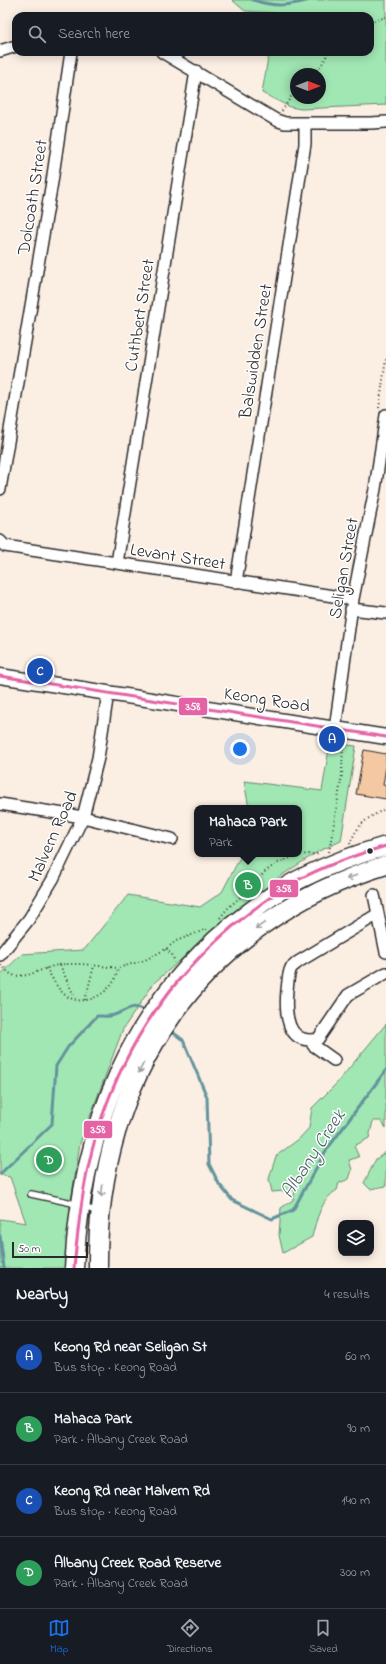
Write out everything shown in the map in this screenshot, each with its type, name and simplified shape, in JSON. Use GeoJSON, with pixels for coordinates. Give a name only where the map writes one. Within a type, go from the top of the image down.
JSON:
{"type":"FeatureCollection","features":[{"type":"Feature","properties":{"kind":"main road"},"geometry":{"type":"LineString","coordinates":[[98,1268],[100,1212],[104,1178],[121,1116],[134,1082],[160,1034],[170,1003],[207,947],[236,922],[303,877],[352,857],[386,846]]}},
{"type":"Feature","properties":{"kind":"main road"},"geometry":{"type":"LineString","coordinates":[[74,1268],[80,1206],[91,1153],[105,1107],[119,1071],[143,1026],[226,954],[292,904],[318,890],[386,865]]}},
{"type":"Feature","properties":{"kind":"main road"},"geometry":{"type":"LineString","coordinates":[[282,890],[292,904]]}},
{"type":"Feature","properties":{"kind":"street"},"geometry":{"type":"LineString","coordinates":[[0,51],[12,47]]}},
{"type":"Feature","properties":{"kind":"street","name":"Dolcoath Street"},"geometry":{"type":"LineString","coordinates":[[0,489],[52,182],[70,56]]}},
{"type":"Feature","properties":{"kind":"street"},"geometry":{"type":"LineString","coordinates":[[169,56],[276,120],[292,124],[386,122]]}},
{"type":"Feature","properties":{"kind":"street","name":"Cuthbert Street"},"geometry":{"type":"LineString","coordinates":[[117,563],[196,72]]}},
{"type":"Feature","properties":{"kind":"street","name":"Balswidden Street"},"geometry":{"type":"LineString","coordinates":[[236,582],[305,144],[305,124]]}},
{"type":"Feature","properties":{"kind":"street","name":"Seligan Street"},"geometry":{"type":"LineString","coordinates":[[339,735],[352,604],[375,489],[386,415]]}},
{"type":"Feature","properties":{"kind":"street"},"geometry":{"type":"LineString","coordinates":[[375,489],[386,490]]}},
{"type":"Feature","properties":{"kind":"street","name":"Levant Street"},"geometry":{"type":"LineString","coordinates":[[0,541],[5,546],[236,582],[352,604],[386,613]]}},
{"type":"Feature","properties":{"kind":"street","name":"Keong Road"},"geometry":{"type":"LineString","coordinates":[[0,676],[108,693],[339,735],[386,737]]}},
{"type":"Feature","properties":{"kind":"street","name":"Malvern Road"},"geometry":{"type":"LineString","coordinates":[[2,950],[29,919],[54,879],[82,817],[98,758],[108,693]]}},
{"type":"Feature","properties":{"kind":"street"},"geometry":{"type":"LineString","coordinates":[[0,804],[82,817],[172,839]]}},
{"type":"Feature","properties":{"kind":"street"},"geometry":{"type":"LineString","coordinates":[[374,895],[386,952]]}},
{"type":"Feature","properties":{"kind":"street"},"geometry":{"type":"LineString","coordinates":[[378,914],[298,962],[292,968],[289,975],[286,1005],[288,1023],[293,1033],[304,1039],[318,1039],[348,995],[386,973]]}},
{"type":"Feature","properties":{"kind":"street"},"geometry":{"type":"LineString","coordinates":[[311,1040],[313,1045],[334,1060]]}},
{"type":"Feature","properties":{"kind":"lane"},"geometry":{"type":"LineString","coordinates":[[30,1194],[68,1202],[100,1212]]}},
{"type":"Feature","properties":{"kind":"path"},"geometry":{"type":"LineString","coordinates":[[374,21],[386,17]]}},
{"type":"Feature","properties":{"kind":"path"},"geometry":{"type":"LineString","coordinates":[[319,68],[324,62],[326,56]]}},
{"type":"Feature","properties":{"kind":"path"},"geometry":{"type":"LineString","coordinates":[[285,115],[281,114],[290,99]]}},
{"type":"Feature","properties":{"kind":"path"},"geometry":{"type":"LineString","coordinates":[[328,856],[342,775],[339,735]]}},
{"type":"Feature","properties":{"kind":"path"},"geometry":{"type":"LineString","coordinates":[[346,848],[363,821],[383,810]]}},
{"type":"Feature","properties":{"kind":"path"},"geometry":{"type":"LineString","coordinates":[[302,855],[310,854],[324,855]]}},
{"type":"Feature","properties":{"kind":"path"},"geometry":{"type":"LineString","coordinates":[[219,919],[225,910],[248,890],[266,871],[279,862],[293,857]]}},
{"type":"Feature","properties":{"kind":"path"},"geometry":{"type":"LineString","coordinates":[[0,964],[8,973],[15,976],[28,975],[46,968],[60,965],[82,964],[118,968],[145,960],[166,949],[176,941],[210,927]]}},
{"type":"Feature","properties":{"kind":"path"},"geometry":{"type":"LineString","coordinates":[[60,965],[76,999]]}},
{"type":"Feature","properties":{"kind":"path"},"geometry":{"type":"LineString","coordinates":[[85,1000],[94,966]]}},
{"type":"Feature","properties":{"kind":"path"},"geometry":{"type":"LineString","coordinates":[[46,968],[65,995],[76,999],[85,1000],[96,998],[106,990],[114,980],[118,968]]}},
{"type":"Feature","properties":{"kind":"green space"},"geometry":{"type":"Polygon","coordinates":[[[232,0],[386,0],[386,105],[301,109],[290,107],[262,93],[268,56],[374,56],[374,12],[245,11],[232,0]]]}},
{"type":"Feature","properties":{"kind":"green space"},"geometry":{"type":"Polygon","coordinates":[[[330,743],[356,746],[341,841],[319,851],[279,877],[215,930],[154,983],[123,1029],[80,1143],[70,1207],[66,1268],[0,1268],[0,1219],[26,1223],[10,1177],[0,1175],[0,975],[22,954],[84,950],[128,895],[200,907],[222,892],[240,857],[302,857],[302,805],[248,805],[244,781],[322,791],[330,743]]]}},
{"type":"Feature","properties":{"kind":"green space"},"geometry":{"type":"Polygon","coordinates":[[[386,1024],[386,1128],[381,1121],[373,1121],[369,1138],[354,1146],[359,1157],[349,1160],[352,1170],[349,1179],[339,1183],[337,1190],[327,1198],[320,1210],[312,1237],[283,1253],[279,1235],[281,1208],[293,1200],[295,1190],[272,1192],[269,1179],[276,1156],[299,1139],[309,1128],[312,1108],[336,1084],[386,1024]]]}},
{"type":"Feature","properties":{"kind":"green space"},"geometry":{"type":"Polygon","coordinates":[[[386,1152],[386,1186],[370,1189],[364,1183],[376,1159],[386,1152]]]}},
{"type":"Feature","properties":{"kind":"building"},"geometry":{"type":"Polygon","coordinates":[[[364,750],[386,754],[383,785],[386,786],[386,799],[356,794],[364,750]]]}},
{"type":"Feature","properties":{"kind":"waterway"},"geometry":{"type":"LineString","coordinates":[[253,0],[274,5],[295,4],[310,0]]}},
{"type":"Feature","properties":{"kind":"waterway","name":"Albany Creek"},"geometry":{"type":"LineString","coordinates":[[0,1174],[52,1124],[56,1066],[68,1047],[97,1016],[112,1016],[134,1007],[142,1009],[147,1013]]}},
{"type":"Feature","properties":{"kind":"waterway","name":"Albany Creek"},"geometry":{"type":"LineString","coordinates":[[171,1031],[183,1040],[207,1097],[209,1164],[219,1184],[232,1200],[272,1219],[293,1210],[325,1152],[386,1070]]}},
{"type":"Feature","properties":{"kind":"waterway","name":"Albany Creek"},"geometry":{"type":"LineString","coordinates":[[0,1236],[4,1268]]}},
{"type":"Feature","properties":{"kind":"transit line","name":"358"},"geometry":{"type":"LineString","coordinates":[[0,676],[386,737]]}},
{"type":"Feature","properties":{"kind":"transit line","name":"358"},"geometry":{"type":"LineString","coordinates":[[74,1268],[87,1172],[102,1117],[125,1062],[154,1013],[171,990],[189,968],[210,947],[247,914],[279,891],[318,870],[351,857],[386,846]]}},
{"type":"Feature","properties":{"kind":"place","name":"Keong Rd near Malvern Rd"},"geometry":{"type":"Point","coordinates":[40,671]}},
{"type":"Feature","properties":{"kind":"place","name":"Keong Rd near Seligan St"},"geometry":{"type":"Point","coordinates":[332,739]}},
{"type":"Feature","properties":{"kind":"place","name":"Mahaca Park"},"geometry":{"type":"Point","coordinates":[248,885]}},
{"type":"Feature","properties":{"kind":"place","name":"Albany Creek Road Reserve"},"geometry":{"type":"Point","coordinates":[49,1160]}}]}
